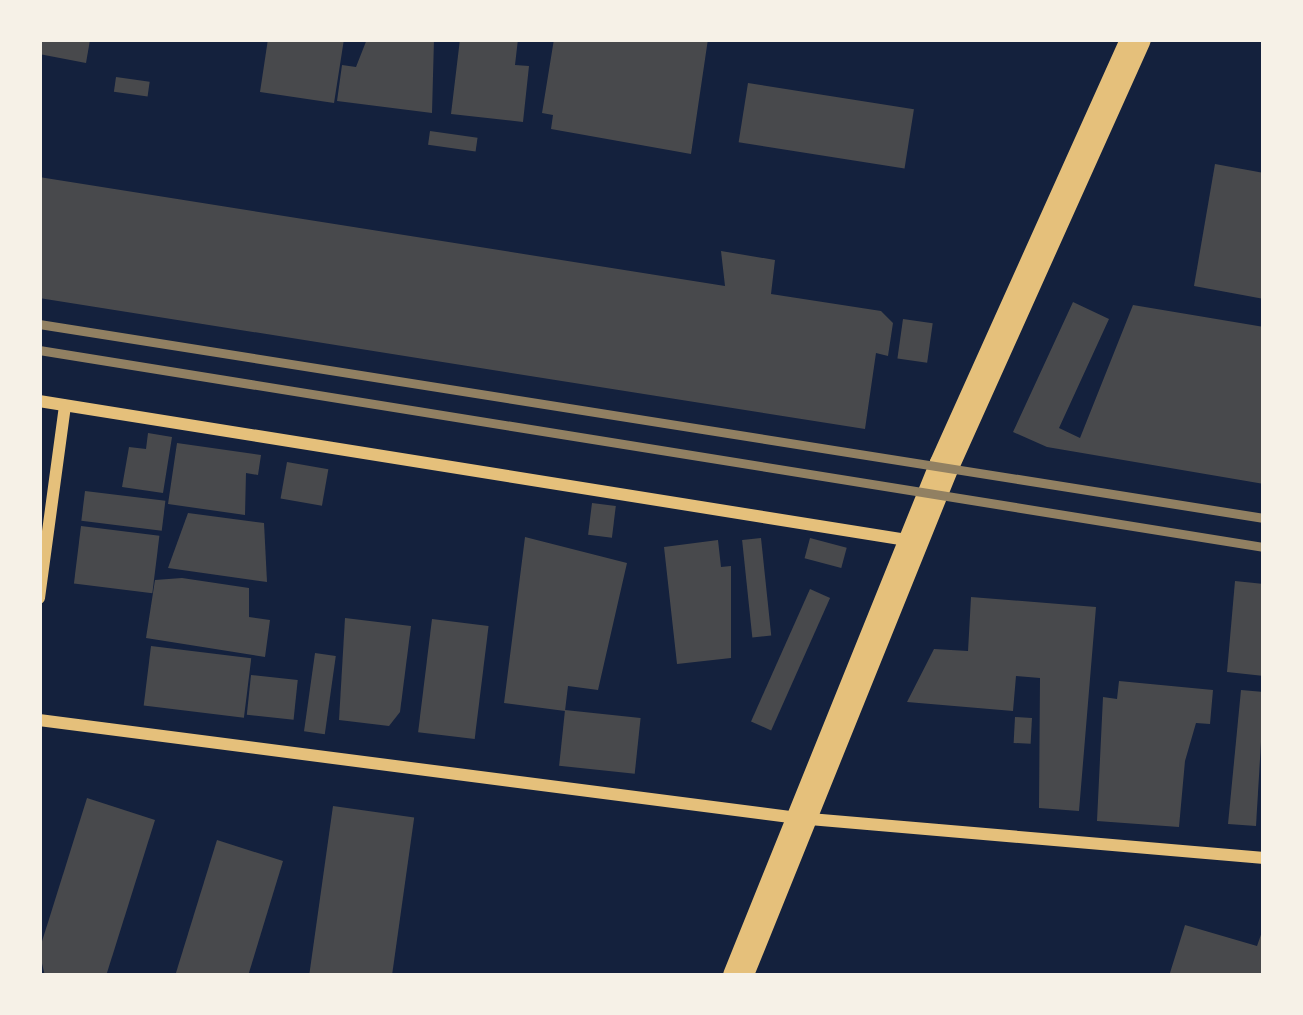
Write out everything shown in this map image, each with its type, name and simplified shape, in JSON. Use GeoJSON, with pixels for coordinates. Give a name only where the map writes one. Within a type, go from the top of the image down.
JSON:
{"type":"FeatureCollection","features":[{"type":"Feature","properties":{"kind":"main road"},"geometry":{"type":"LineString","coordinates":[[738,976],[913,541],[1136,39]]}},
{"type":"Feature","properties":{"kind":"street"},"geometry":{"type":"LineString","coordinates":[[39,401],[913,541]]}},
{"type":"Feature","properties":{"kind":"street"},"geometry":{"type":"LineString","coordinates":[[39,598],[65,406]]}},
{"type":"Feature","properties":{"kind":"street"},"geometry":{"type":"LineString","coordinates":[[39,720],[798,818],[1264,859]]}},
{"type":"Feature","properties":{"kind":"building"},"geometry":{"type":"Polygon","coordinates":[[[39,39],[90,40],[86,63],[39,54],[39,39]]]}},
{"type":"Feature","properties":{"kind":"building"},"geometry":{"type":"Polygon","coordinates":[[[268,39],[344,39],[334,103],[260,92],[268,39]]]}},
{"type":"Feature","properties":{"kind":"building"},"geometry":{"type":"Polygon","coordinates":[[[367,39],[434,39],[432,113],[337,101],[342,65],[356,67],[367,39]]]}},
{"type":"Feature","properties":{"kind":"building"},"geometry":{"type":"Polygon","coordinates":[[[460,39],[518,39],[515,65],[529,66],[523,122],[451,114],[460,39]]]}},
{"type":"Feature","properties":{"kind":"building"},"geometry":{"type":"Polygon","coordinates":[[[554,39],[708,39],[691,154],[551,129],[553,115],[542,113],[554,39]]]}},
{"type":"Feature","properties":{"kind":"building"},"geometry":{"type":"Polygon","coordinates":[[[116,77],[150,82],[148,97],[114,92],[116,77]]]}},
{"type":"Feature","properties":{"kind":"building"},"geometry":{"type":"Polygon","coordinates":[[[748,83],[914,109],[905,169],[739,142],[748,83]]]}},
{"type":"Feature","properties":{"kind":"building"},"geometry":{"type":"Polygon","coordinates":[[[430,131],[478,138],[476,152],[428,145],[430,131]]]}},
{"type":"Feature","properties":{"kind":"building"},"geometry":{"type":"Polygon","coordinates":[[[1215,164],[1264,173],[1264,299],[1194,286],[1215,164]]]}},
{"type":"Feature","properties":{"kind":"building"},"geometry":{"type":"Polygon","coordinates":[[[39,177],[725,286],[721,251],[775,260],[771,294],[881,311],[893,323],[888,356],[876,353],[865,429],[39,298],[39,177]]]}},
{"type":"Feature","properties":{"kind":"building"},"geometry":{"type":"Polygon","coordinates":[[[1073,302],[1109,319],[1059,428],[1080,438],[1133,305],[1264,327],[1264,484],[1047,447],[1013,432],[1073,302]]]}},
{"type":"Feature","properties":{"kind":"building"},"geometry":{"type":"Polygon","coordinates":[[[903,319],[933,323],[927,363],[897,359],[903,319]]]}},
{"type":"Feature","properties":{"kind":"building"},"geometry":{"type":"Polygon","coordinates":[[[148,433],[172,437],[163,493],[122,487],[129,447],[146,449],[148,433]]]}},
{"type":"Feature","properties":{"kind":"building"},"geometry":{"type":"Polygon","coordinates":[[[177,443],[261,455],[258,475],[246,473],[245,515],[168,504],[177,443]]]}},
{"type":"Feature","properties":{"kind":"building"},"geometry":{"type":"Polygon","coordinates":[[[287,462],[328,469],[322,506],[281,498],[287,462]]]}},
{"type":"Feature","properties":{"kind":"building"},"geometry":{"type":"Polygon","coordinates":[[[85,491],[165,501],[162,531],[81,521],[85,491]]]}},
{"type":"Feature","properties":{"kind":"building"},"geometry":{"type":"Polygon","coordinates":[[[592,503],[616,506],[612,538],[588,535],[592,503]]]}},
{"type":"Feature","properties":{"kind":"building"},"geometry":{"type":"Polygon","coordinates":[[[188,513],[264,523],[267,582],[168,568],[188,513]]]}},
{"type":"Feature","properties":{"kind":"building"},"geometry":{"type":"Polygon","coordinates":[[[81,526],[159,536],[152,593],[74,584],[81,526]]]}},
{"type":"Feature","properties":{"kind":"building"},"geometry":{"type":"Polygon","coordinates":[[[525,537],[627,563],[598,690],[568,686],[565,711],[504,703],[525,537]]]}},
{"type":"Feature","properties":{"kind":"building"},"geometry":{"type":"Polygon","coordinates":[[[761,538],[771,635],[752,637],[742,540],[761,538]]]}},
{"type":"Feature","properties":{"kind":"building"},"geometry":{"type":"Polygon","coordinates":[[[810,538],[847,548],[841,568],[805,558],[810,538]]]}},
{"type":"Feature","properties":{"kind":"building"},"geometry":{"type":"Polygon","coordinates":[[[718,540],[721,567],[731,566],[731,658],[677,664],[664,547],[718,540]]]}},
{"type":"Feature","properties":{"kind":"building"},"geometry":{"type":"Polygon","coordinates":[[[182,578],[249,588],[249,617],[270,620],[265,657],[146,638],[155,580],[182,578]]]}},
{"type":"Feature","properties":{"kind":"building"},"geometry":{"type":"Polygon","coordinates":[[[1235,581],[1264,584],[1264,676],[1227,672],[1235,581]]]}},
{"type":"Feature","properties":{"kind":"building"},"geometry":{"type":"Polygon","coordinates":[[[810,589],[830,598],[771,730],[751,721],[810,589]]]}},
{"type":"Feature","properties":{"kind":"building"},"geometry":{"type":"Polygon","coordinates":[[[971,597],[1096,607],[1079,811],[1039,808],[1040,678],[1016,676],[1013,711],[907,702],[934,649],[968,651],[971,597]]]}},
{"type":"Feature","properties":{"kind":"building"},"geometry":{"type":"Polygon","coordinates":[[[345,618],[411,626],[400,712],[389,726],[339,720],[345,618]]]}},
{"type":"Feature","properties":{"kind":"building"},"geometry":{"type":"Polygon","coordinates":[[[432,619],[489,626],[475,739],[418,732],[432,619]]]}},
{"type":"Feature","properties":{"kind":"building"},"geometry":{"type":"Polygon","coordinates":[[[151,646],[251,658],[244,718],[144,706],[151,646]]]}},
{"type":"Feature","properties":{"kind":"building"},"geometry":{"type":"Polygon","coordinates":[[[315,653],[336,656],[325,734],[304,731],[315,653]]]}},
{"type":"Feature","properties":{"kind":"building"},"geometry":{"type":"Polygon","coordinates":[[[251,675],[298,680],[294,720],[247,715],[251,675]]]}},
{"type":"Feature","properties":{"kind":"building"},"geometry":{"type":"Polygon","coordinates":[[[1119,681],[1213,690],[1210,724],[1196,723],[1185,761],[1179,827],[1097,821],[1103,697],[1117,699],[1119,681]]]}},
{"type":"Feature","properties":{"kind":"building"},"geometry":{"type":"Polygon","coordinates":[[[1241,690],[1264,692],[1256,826],[1228,824],[1241,690]]]}},
{"type":"Feature","properties":{"kind":"building"},"geometry":{"type":"Polygon","coordinates":[[[565,710],[641,718],[635,774],[559,766],[565,710]]]}},
{"type":"Feature","properties":{"kind":"building"},"geometry":{"type":"Polygon","coordinates":[[[1015,717],[1032,718],[1031,744],[1014,743],[1015,717]]]}},
{"type":"Feature","properties":{"kind":"building"},"geometry":{"type":"Polygon","coordinates":[[[87,798],[155,820],[106,976],[45,976],[39,951],[87,798]]]}},
{"type":"Feature","properties":{"kind":"building"},"geometry":{"type":"Polygon","coordinates":[[[333,806],[414,817],[392,976],[309,975],[333,806]]]}},
{"type":"Feature","properties":{"kind":"building"},"geometry":{"type":"Polygon","coordinates":[[[217,840],[283,861],[248,976],[175,976],[217,840]]]}},
{"type":"Feature","properties":{"kind":"building"},"geometry":{"type":"Polygon","coordinates":[[[1185,925],[1257,946],[1264,926],[1264,976],[1169,976],[1185,925]]]}},
{"type":"Feature","properties":{"kind":"railway"},"geometry":{"type":"LineString","coordinates":[[39,324],[1264,518]]}},
{"type":"Feature","properties":{"kind":"railway"},"geometry":{"type":"LineString","coordinates":[[39,350],[1264,547]]}}]}
